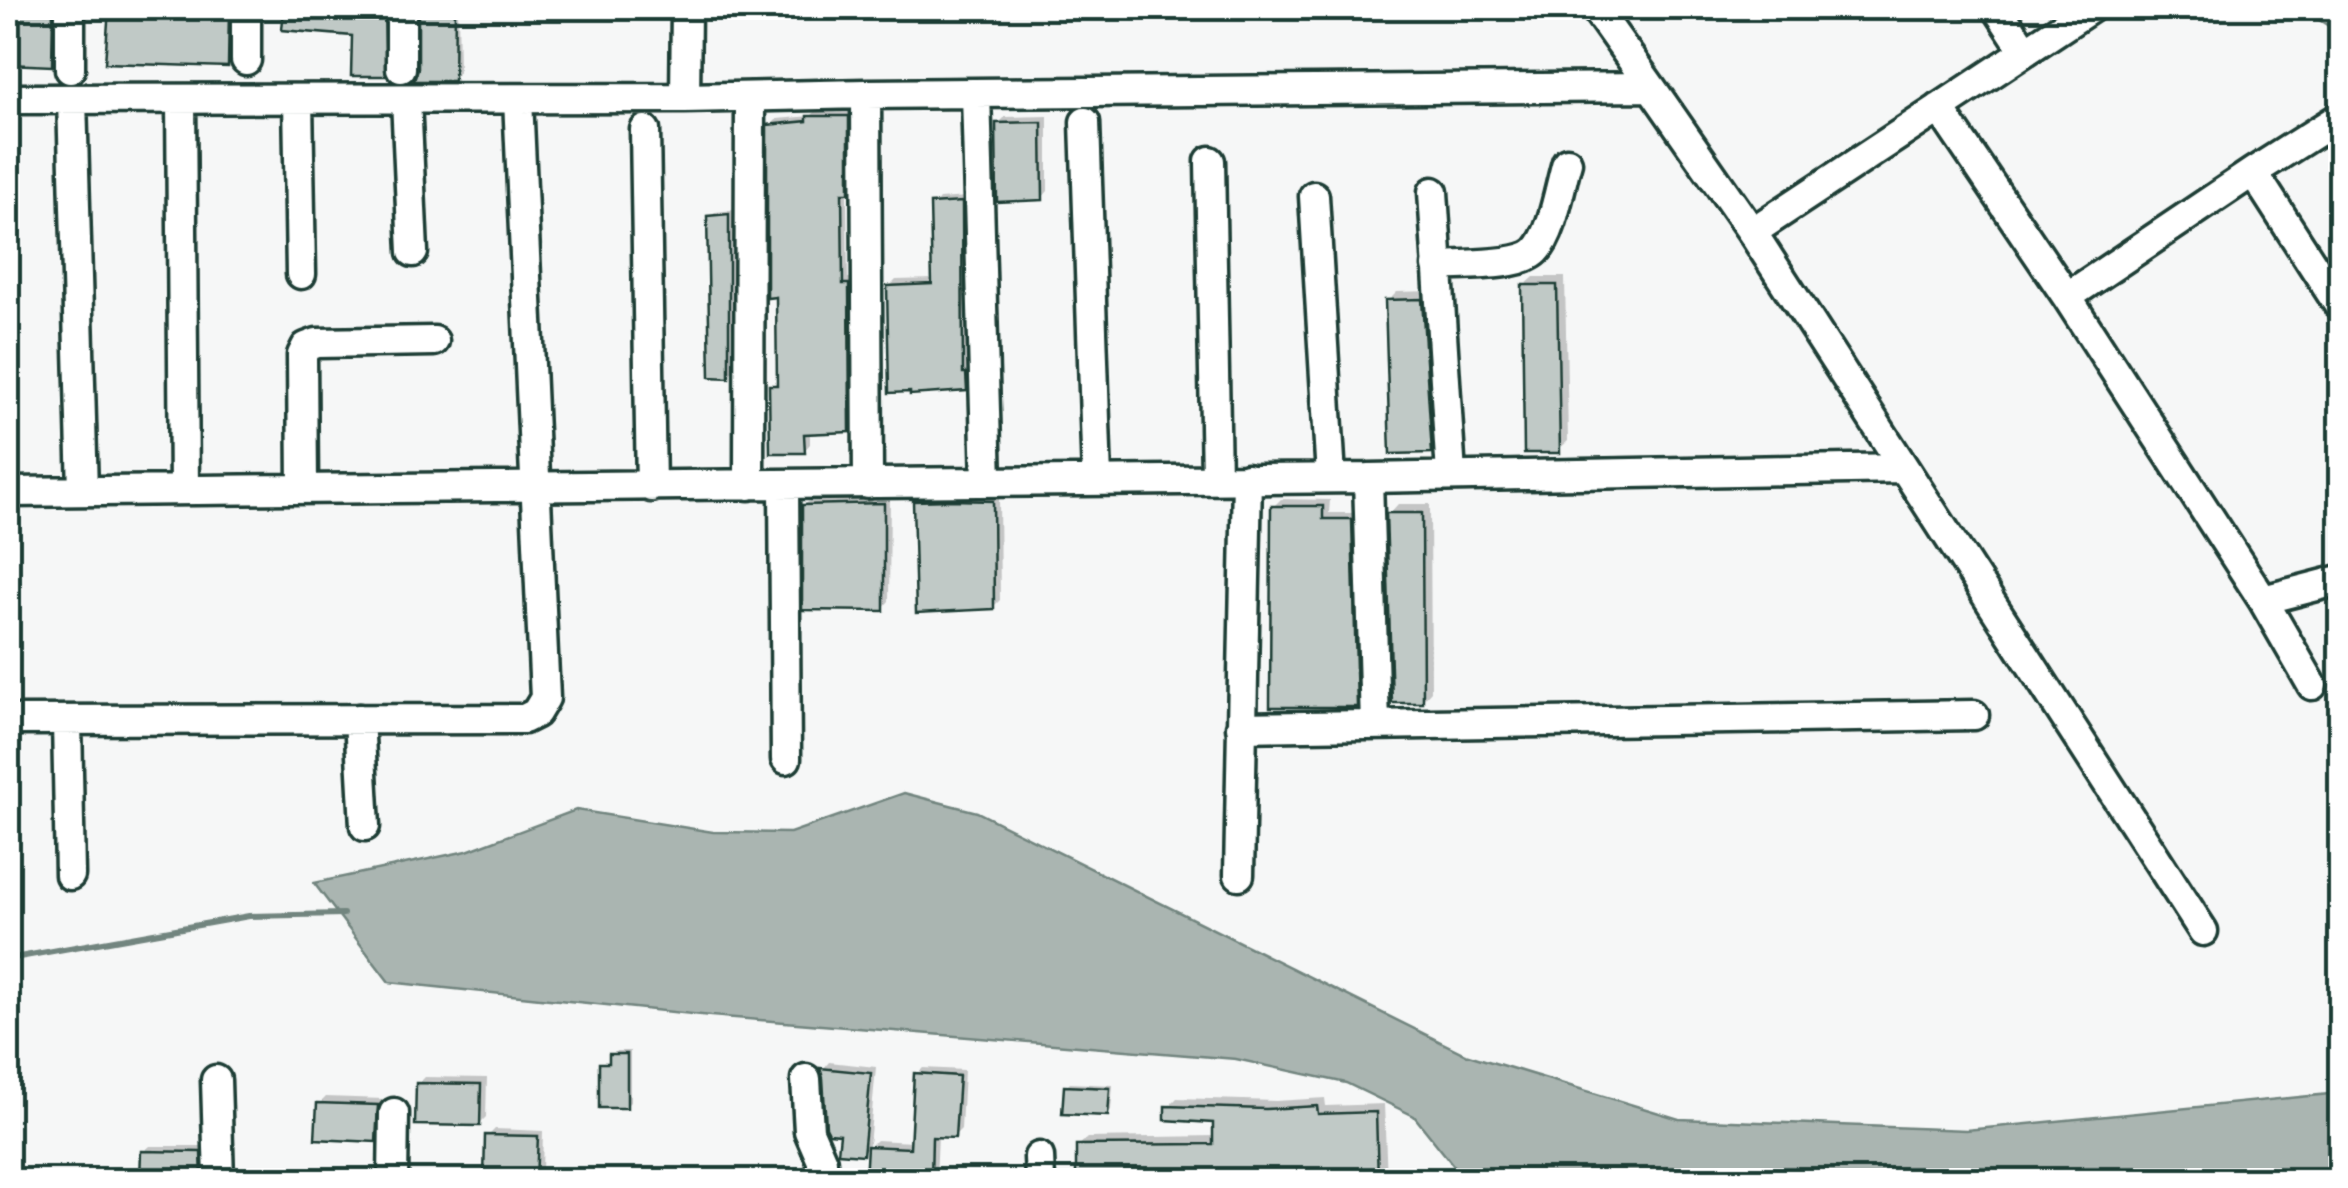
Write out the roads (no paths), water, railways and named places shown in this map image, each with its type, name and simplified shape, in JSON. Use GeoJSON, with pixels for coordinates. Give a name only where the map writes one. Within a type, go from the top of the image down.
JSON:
{"type":"FeatureCollection","features":[{"type":"Feature","properties":{"kind":"street"},"geometry":{"type":"LineString","coordinates":[[70,8],[70,68]]}},
{"type":"Feature","properties":{"kind":"street"},"geometry":{"type":"LineString","coordinates":[[246,8],[246,60]]}},
{"type":"Feature","properties":{"kind":"street"},"geometry":{"type":"LineString","coordinates":[[400,8],[401,68]]}},
{"type":"Feature","properties":{"kind":"street"},"geometry":{"type":"LineString","coordinates":[[685,98],[686,8]]}},
{"type":"Feature","properties":{"kind":"street"},"geometry":{"type":"LineString","coordinates":[[1594,8],[1752,232],[2203,931]]}},
{"type":"Feature","properties":{"kind":"street"},"geometry":{"type":"LineString","coordinates":[[1997,8],[2025,51]]}},
{"type":"Feature","properties":{"kind":"street"},"geometry":{"type":"LineString","coordinates":[[1752,232],[2090,8]]}},
{"type":"Feature","properties":{"kind":"street"},"geometry":{"type":"LineString","coordinates":[[8,99],[685,98],[1651,87]]}},
{"type":"Feature","properties":{"kind":"street"},"geometry":{"type":"LineString","coordinates":[[976,93],[987,482]]}},
{"type":"Feature","properties":{"kind":"street"},"geometry":{"type":"LineString","coordinates":[[866,94],[868,484]]}},
{"type":"Feature","properties":{"kind":"street"},"geometry":{"type":"LineString","coordinates":[[749,485],[750,97]]}},
{"type":"Feature","properties":{"kind":"street"},"geometry":{"type":"LineString","coordinates":[[298,99],[301,274]]}},
{"type":"Feature","properties":{"kind":"street"},"geometry":{"type":"LineString","coordinates":[[8,720],[524,719],[536,713],[545,698],[518,99]]}},
{"type":"Feature","properties":{"kind":"street"},"geometry":{"type":"LineString","coordinates":[[72,100],[83,491]]}},
{"type":"Feature","properties":{"kind":"street"},"geometry":{"type":"LineString","coordinates":[[181,100],[184,490]]}},
{"type":"Feature","properties":{"kind":"street"},"geometry":{"type":"LineString","coordinates":[[406,100],[412,252]]}},
{"type":"Feature","properties":{"kind":"street"},"geometry":{"type":"LineString","coordinates":[[1939,108],[2067,297],[2262,600],[2312,685]]}},
{"type":"Feature","properties":{"kind":"street"},"geometry":{"type":"LineString","coordinates":[[2067,297],[2340,117]]}},
{"type":"Feature","properties":{"kind":"street"},"geometry":{"type":"LineString","coordinates":[[1086,122],[1097,480]]}},
{"type":"Feature","properties":{"kind":"street"},"geometry":{"type":"LineString","coordinates":[[645,130],[651,487]]}},
{"type":"Feature","properties":{"kind":"street"},"geometry":{"type":"LineString","coordinates":[[1210,161],[1216,478]]}},
{"type":"Feature","properties":{"kind":"street"},"geometry":{"type":"LineString","coordinates":[[1437,266],[1518,260],[1535,253],[1545,238],[1567,162]]}},
{"type":"Feature","properties":{"kind":"street"},"geometry":{"type":"LineString","coordinates":[[2253,172],[2340,307]]}},
{"type":"Feature","properties":{"kind":"street"},"geometry":{"type":"LineString","coordinates":[[1433,192],[1450,475]]}},
{"type":"Feature","properties":{"kind":"street"},"geometry":{"type":"LineString","coordinates":[[1314,196],[1331,477]]}},
{"type":"Feature","properties":{"kind":"street"},"geometry":{"type":"LineString","coordinates":[[303,490],[302,356],[306,346],[434,341]]}},
{"type":"Feature","properties":{"kind":"street"},"geometry":{"type":"LineString","coordinates":[[8,492],[1368,478],[1904,468]]}},
{"type":"Feature","properties":{"kind":"street"},"geometry":{"type":"LineString","coordinates":[[1239,874],[1246,478]]}},
{"type":"Feature","properties":{"kind":"street"},"geometry":{"type":"LineString","coordinates":[[1368,478],[1374,725]]}},
{"type":"Feature","properties":{"kind":"street"},"geometry":{"type":"LineString","coordinates":[[784,485],[786,759]]}},
{"type":"Feature","properties":{"kind":"street"},"geometry":{"type":"LineString","coordinates":[[2262,600],[2340,580]]}},
{"type":"Feature","properties":{"kind":"street"},"geometry":{"type":"LineString","coordinates":[[1241,727],[1974,715]]}},
{"type":"Feature","properties":{"kind":"street"},"geometry":{"type":"LineString","coordinates":[[358,719],[366,826]]}},
{"type":"Feature","properties":{"kind":"street"},"geometry":{"type":"LineString","coordinates":[[67,720],[70,874]]}},
{"type":"Feature","properties":{"kind":"street"},"geometry":{"type":"LineString","coordinates":[[806,1078],[809,1131],[822,1161],[822,1180]]}},
{"type":"Feature","properties":{"kind":"street"},"geometry":{"type":"LineString","coordinates":[[216,1080],[219,1180]]}},
{"type":"Feature","properties":{"kind":"street"},"geometry":{"type":"LineString","coordinates":[[393,1180],[394,1113]]}},
{"type":"Feature","properties":{"kind":"waterway"},"geometry":{"type":"LineString","coordinates":[[8,959],[249,916],[343,914]]}}]}
